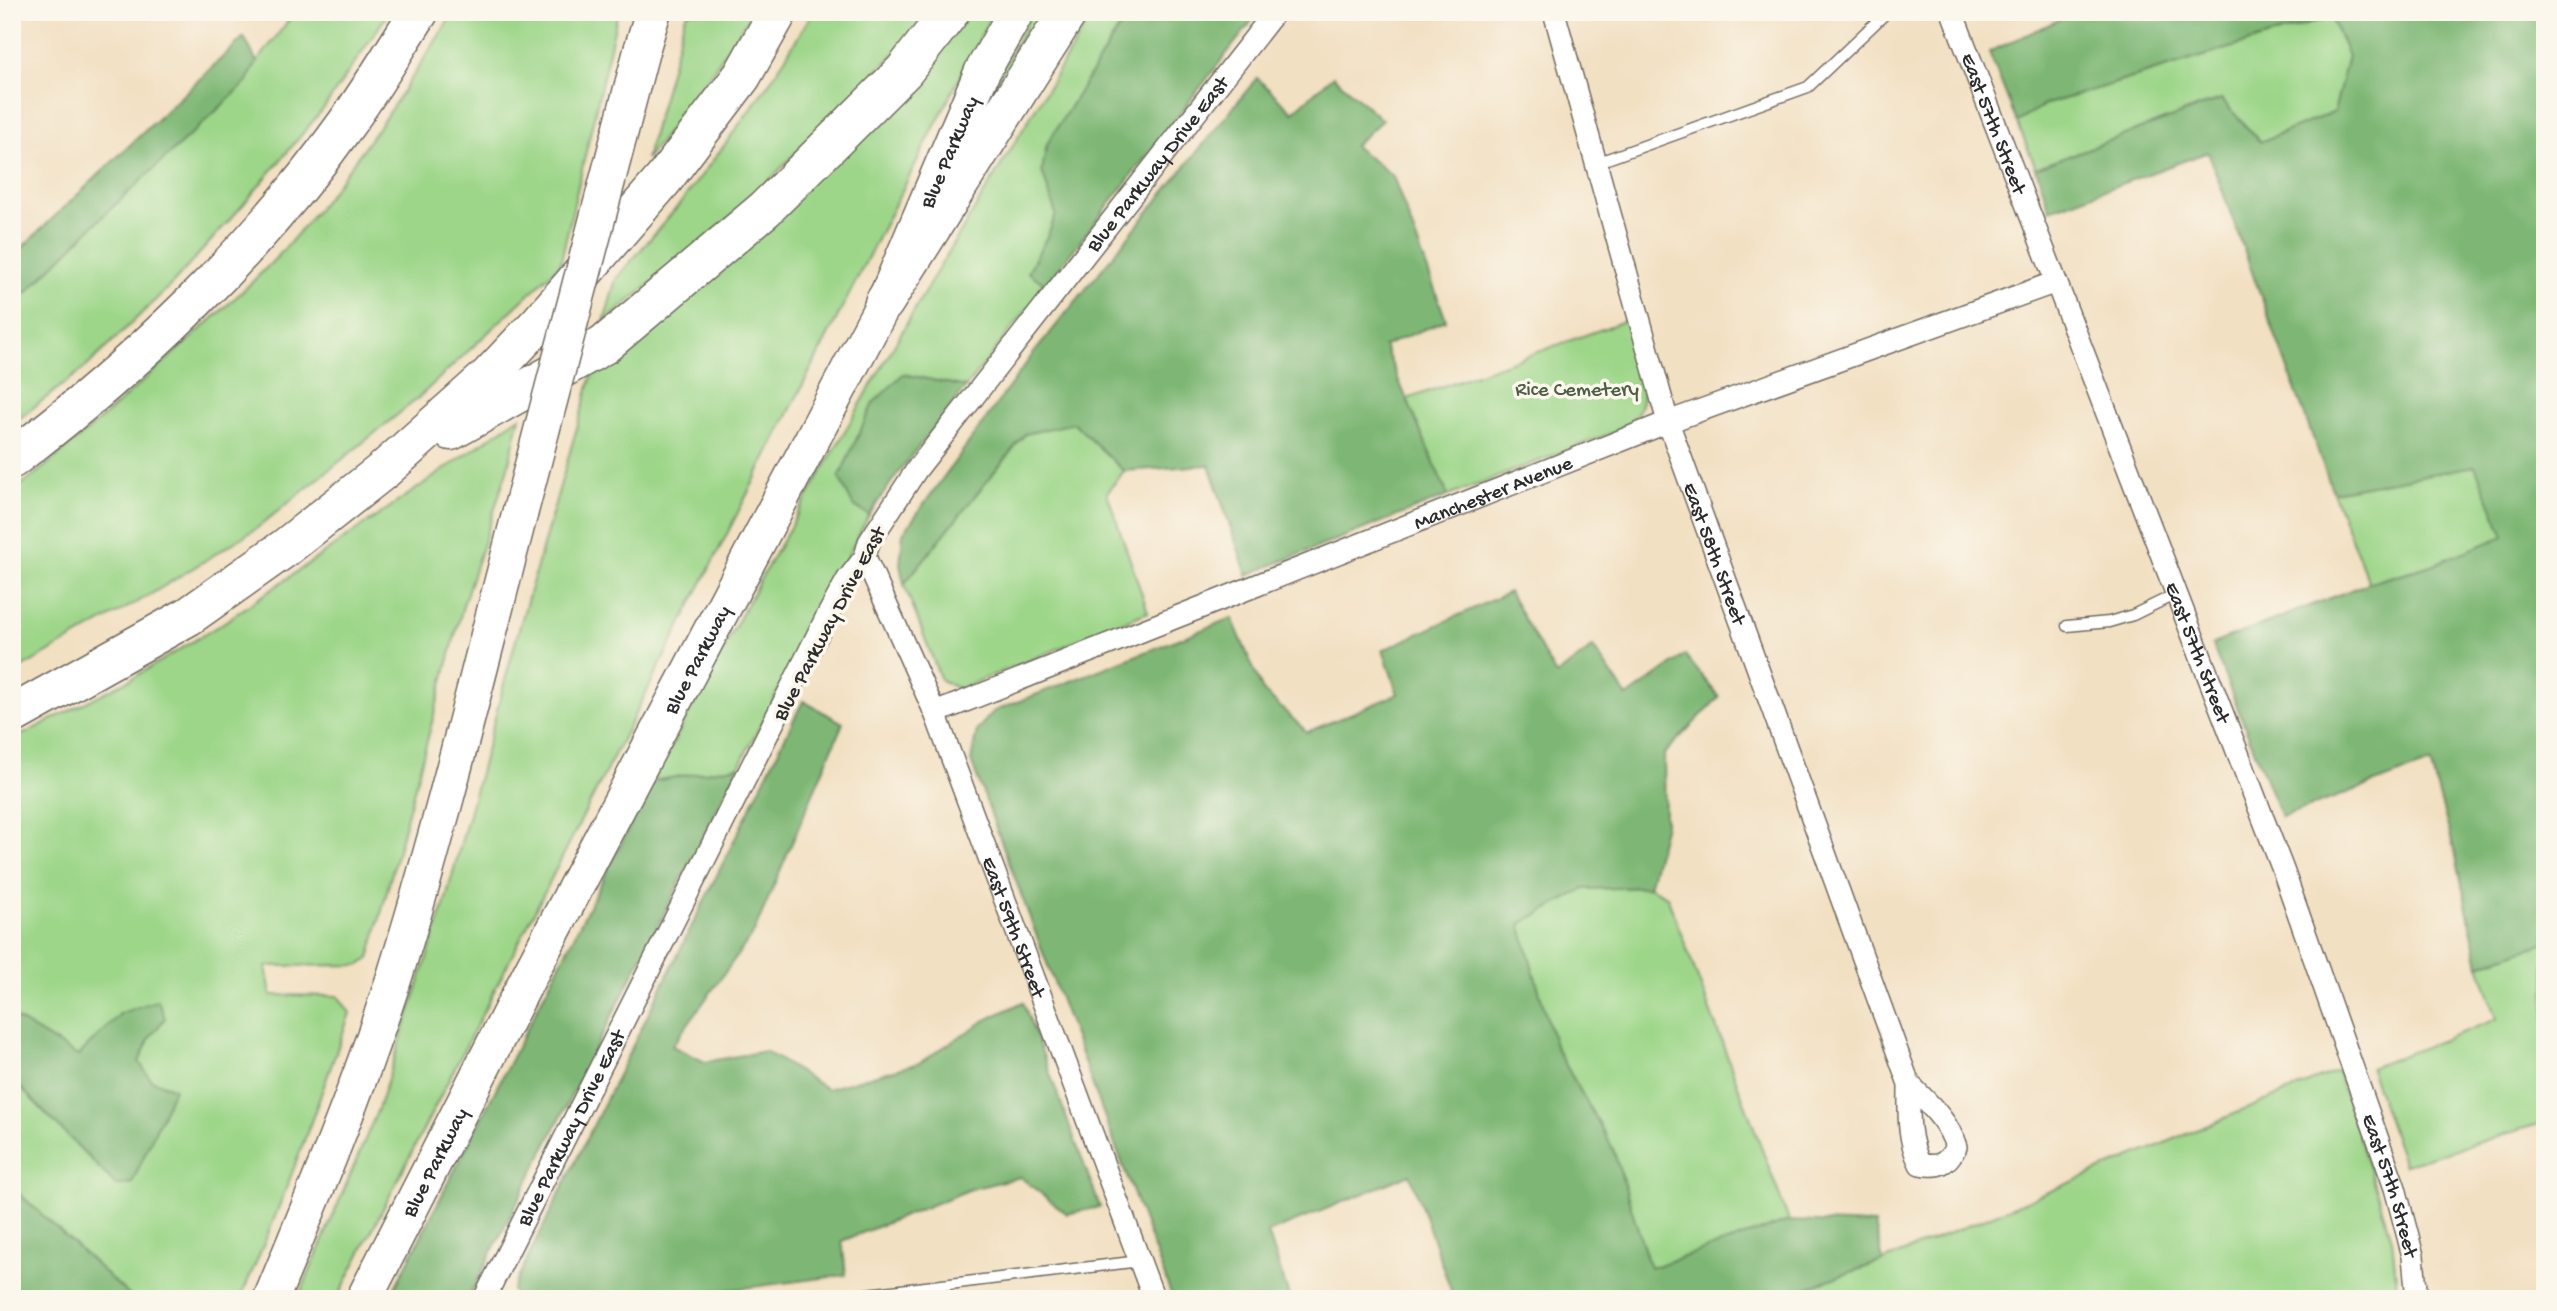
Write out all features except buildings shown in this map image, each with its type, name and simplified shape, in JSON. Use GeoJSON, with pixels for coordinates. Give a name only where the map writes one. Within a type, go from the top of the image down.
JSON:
{"type":"FeatureCollection","features":[{"type":"Feature","properties":{"kind":"highway"},"geometry":{"type":"LineString","coordinates":[[12,460],[62,422],[176,318],[264,228],[346,124],[419,12]]}},
{"type":"Feature","properties":{"kind":"highway"},"geometry":{"type":"LineString","coordinates":[[271,1299],[355,1090],[394,977],[435,841],[653,12]]}},
{"type":"Feature","properties":{"kind":"highway"},"geometry":{"type":"LineString","coordinates":[[12,715],[189,616],[285,548],[386,469],[488,377],[541,321],[664,179],[742,76],[778,12]]}},
{"type":"Feature","properties":{"kind":"highway"},"geometry":{"type":"LineString","coordinates":[[386,469],[604,345],[765,209],[904,71],[950,12]]}},
{"type":"Feature","properties":{"kind":"highway","name":"Blue Parkway"},"geometry":{"type":"LineString","coordinates":[[364,1299],[531,972],[884,303],[982,72],[1016,12]]}},
{"type":"Feature","properties":{"kind":"highway"},"geometry":{"type":"LineString","coordinates":[[884,303],[1068,12]]}},
{"type":"Feature","properties":{"kind":"street","name":"Blue Parkway Drive East"},"geometry":{"type":"LineString","coordinates":[[484,1299],[826,618],[847,580],[865,557],[869,542],[917,469],[1275,12]]}},
{"type":"Feature","properties":{"kind":"street","name":"East 58th Street"},"geometry":{"type":"LineString","coordinates":[[1554,12],[1668,422],[1909,1084]]}},
{"type":"Feature","properties":{"kind":"street","name":"East 57th Street"},"geometry":{"type":"LineString","coordinates":[[1952,12],[2283,870],[2395,1188],[2413,1255],[2417,1299]]}},
{"type":"Feature","properties":{"kind":"street","name":"Manchester Avenue"},"geometry":{"type":"LineString","coordinates":[[935,713],[1668,422],[2056,282]]}},
{"type":"Feature","properties":{"kind":"street","name":"East 59th Street"},"geometry":{"type":"LineString","coordinates":[[865,557],[935,713],[1154,1299]]}},
{"type":"Feature","properties":{"kind":"lane"},"geometry":{"type":"LineString","coordinates":[[1596,163],[1808,87],[1887,12]]}},
{"type":"Feature","properties":{"kind":"lane"},"geometry":{"type":"LineString","coordinates":[[2067,626],[2109,622],[2133,615],[2176,594]]}},
{"type":"Feature","properties":{"kind":"lane"},"geometry":{"type":"LineString","coordinates":[[826,1299],[1140,1261]]}},
{"type":"Feature","properties":{"kind":"green space"},"geometry":{"type":"Polygon","coordinates":[[[295,12],[389,12],[324,108],[173,283],[86,367],[12,424],[12,307],[102,217],[246,83],[257,62],[295,12]]]}},
{"type":"Feature","properties":{"kind":"green space"},"geometry":{"type":"Polygon","coordinates":[[[454,12],[618,12],[560,265],[417,399],[257,528],[153,593],[12,673],[12,492],[114,407],[261,274],[288,245],[376,132],[454,12]]]}},
{"type":"Feature","properties":{"kind":"green space"},"geometry":{"type":"Polygon","coordinates":[[[690,12],[752,12],[692,102],[646,159],[685,17],[690,12]]]}},
{"type":"Feature","properties":{"kind":"green space"},"geometry":{"type":"Polygon","coordinates":[[[813,12],[935,12],[742,208],[604,322],[616,279],[679,205],[726,143],[774,76],[813,12]]]}},
{"type":"Feature","properties":{"kind":"green space"},"geometry":{"type":"Polygon","coordinates":[[[971,12],[993,12],[337,1299],[298,1299],[378,1109],[444,906],[517,636],[594,368],[912,80],[971,12]]]}},
{"type":"Feature","properties":{"kind":"green space"},"geometry":{"type":"Polygon","coordinates":[[[1032,12],[1051,12],[942,199],[997,79],[1032,12]]]}},
{"type":"Feature","properties":{"kind":"green space"},"geometry":{"type":"Polygon","coordinates":[[[1094,12],[1129,12],[1047,144],[1042,171],[1056,214],[1028,272],[1046,285],[966,387],[903,374],[853,505],[869,515],[739,766],[653,781],[761,578],[931,281],[1094,12]]]}},
{"type":"Feature","properties":{"kind":"green space"},"geometry":{"type":"Polygon","coordinates":[[[1129,12],[1259,12],[1046,285],[1028,272],[1056,214],[1042,171],[1047,144],[1129,12]]]}},
{"type":"Feature","properties":{"kind":"green space"},"geometry":{"type":"Polygon","coordinates":[[[2076,12],[2545,12],[2545,943],[2479,965],[2456,856],[2430,763],[2281,817],[2212,644],[2369,583],[2432,565],[2504,536],[2475,466],[2333,492],[2208,152],[2050,210],[2036,168],[2221,99],[2260,142],[2334,112],[2348,56],[2331,17],[2044,105],[2017,122],[1989,52],[2076,12]]]}},
{"type":"Feature","properties":{"kind":"green space"},"geometry":{"type":"Polygon","coordinates":[[[2331,17],[2348,56],[2334,112],[2260,142],[2221,99],[2036,168],[2017,122],[2044,105],[2331,17]]]}},
{"type":"Feature","properties":{"kind":"green space"},"geometry":{"type":"Polygon","coordinates":[[[244,37],[257,62],[246,83],[102,217],[12,307],[12,257],[244,37]]]}},
{"type":"Feature","properties":{"kind":"green space"},"geometry":{"type":"Polygon","coordinates":[[[1333,76],[1382,120],[1354,146],[1393,176],[1446,320],[1384,346],[1448,496],[1247,575],[1209,465],[1124,471],[1074,423],[1025,434],[904,584],[900,565],[903,533],[1033,354],[1257,78],[1293,112],[1333,76]]]}},
{"type":"Feature","properties":{"kind":"green space","name":"Rice Cemetery"},"geometry":{"type":"Polygon","coordinates":[[[1627,320],[1640,364],[1643,386],[1643,397],[1634,418],[1617,431],[1448,496],[1407,399],[1627,320]]]}},
{"type":"Feature","properties":{"kind":"green space"},"geometry":{"type":"Polygon","coordinates":[[[903,374],[966,387],[895,477],[869,515],[853,505],[839,477],[873,403],[903,374]]]}},
{"type":"Feature","properties":{"kind":"green space"},"geometry":{"type":"Polygon","coordinates":[[[520,417],[507,471],[464,602],[369,959],[360,965],[266,966],[271,995],[338,996],[350,1013],[298,1157],[240,1299],[133,1299],[12,1187],[12,1079],[117,1186],[173,1088],[151,1080],[139,1062],[149,1039],[165,1018],[121,1013],[78,1056],[12,1016],[12,740],[131,679],[223,623],[520,417]]]}},
{"type":"Feature","properties":{"kind":"green space"},"geometry":{"type":"Polygon","coordinates":[[[1074,423],[1124,471],[1107,493],[1148,612],[959,689],[941,680],[904,584],[1025,433],[1074,423]]]}},
{"type":"Feature","properties":{"kind":"green space"},"geometry":{"type":"Polygon","coordinates":[[[2475,465],[2505,536],[2432,565],[2369,583],[2333,492],[2475,465]]]}},
{"type":"Feature","properties":{"kind":"green space"},"geometry":{"type":"Polygon","coordinates":[[[1509,592],[1556,675],[1593,647],[1627,697],[1685,655],[1719,697],[1664,754],[1665,824],[1649,887],[1584,889],[1520,924],[1555,1046],[1613,1149],[1650,1268],[1789,1221],[1875,1224],[1883,1261],[1773,1299],[1454,1299],[1410,1174],[1268,1233],[1290,1299],[1173,1299],[971,761],[977,730],[994,711],[1232,618],[1263,691],[1307,732],[1398,694],[1383,650],[1509,592]]]}},
{"type":"Feature","properties":{"kind":"green space"},"geometry":{"type":"Polygon","coordinates":[[[803,701],[843,723],[754,932],[672,1046],[705,1062],[765,1051],[827,1089],[919,1063],[984,1021],[1023,1002],[1100,1207],[1067,1214],[1020,1177],[971,1189],[842,1241],[846,1275],[711,1292],[712,1299],[516,1299],[512,1290],[803,701]]]}},
{"type":"Feature","properties":{"kind":"green space"},"geometry":{"type":"Polygon","coordinates":[[[739,766],[468,1299],[389,1299],[653,781],[739,766]]]}},
{"type":"Feature","properties":{"kind":"green space"},"geometry":{"type":"Polygon","coordinates":[[[1649,887],[1667,896],[1789,1221],[1650,1269],[1613,1149],[1555,1046],[1520,924],[1584,889],[1649,887]]]}},
{"type":"Feature","properties":{"kind":"green space"},"geometry":{"type":"Polygon","coordinates":[[[2545,943],[2545,1122],[2404,1165],[2370,1068],[2497,1019],[2479,965],[2545,943]]]}},
{"type":"Feature","properties":{"kind":"green space"},"geometry":{"type":"Polygon","coordinates":[[[158,1000],[165,1018],[149,1039],[139,1062],[151,1080],[174,1089],[132,1183],[117,1186],[12,1079],[12,1016],[78,1056],[121,1013],[158,1000]]]}},
{"type":"Feature","properties":{"kind":"green space"},"geometry":{"type":"Polygon","coordinates":[[[2337,1071],[2392,1239],[2398,1299],[1773,1299],[1883,1261],[2337,1071]]]}},
{"type":"Feature","properties":{"kind":"green space"},"geometry":{"type":"Polygon","coordinates":[[[12,1187],[133,1299],[12,1299],[12,1187]]]}}]}
